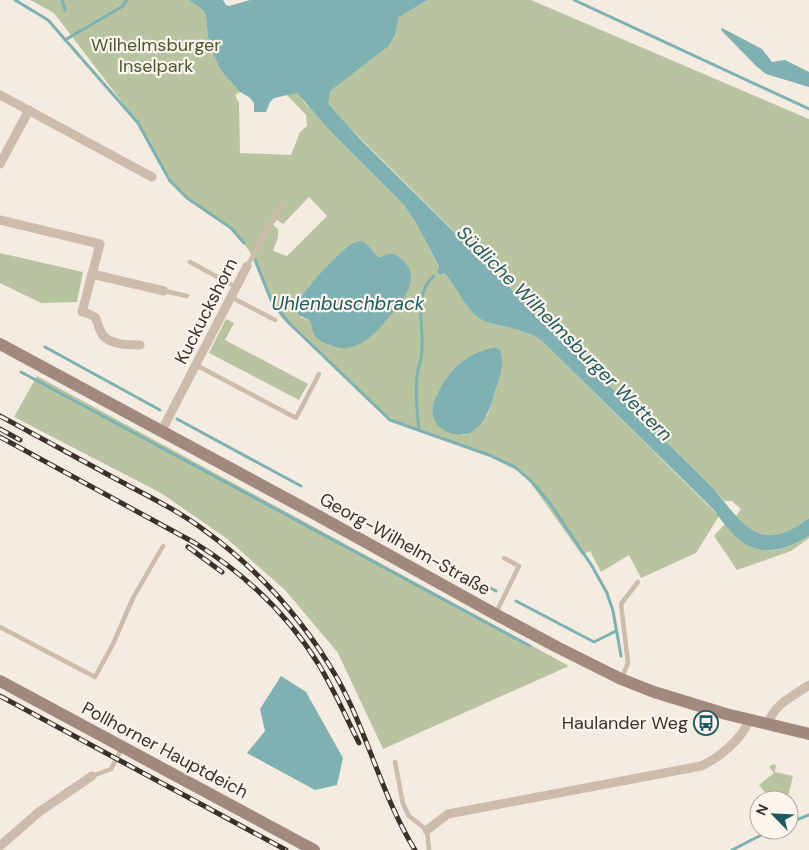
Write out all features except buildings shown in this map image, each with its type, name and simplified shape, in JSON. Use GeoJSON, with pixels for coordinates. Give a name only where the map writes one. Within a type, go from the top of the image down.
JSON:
{"type":"FeatureCollection","features":[{"type":"Feature","properties":{"kind":"main road","name":"Georg-Wilhelm-Straße"},"geometry":{"type":"LineString","coordinates":[[0,344],[495,614],[621,678],[676,699],[749,720],[809,734]]}},
{"type":"Feature","properties":{"kind":"main road","name":"Pollhorner Hauptdeich"},"geometry":{"type":"LineString","coordinates":[[0,681],[314,850]]}},
{"type":"Feature","properties":{"kind":"street"},"geometry":{"type":"LineString","coordinates":[[0,94],[152,177]]}},
{"type":"Feature","properties":{"kind":"street"},"geometry":{"type":"LineString","coordinates":[[0,164],[28,110]]}},
{"type":"Feature","properties":{"kind":"street"},"geometry":{"type":"LineString","coordinates":[[0,220],[100,244],[82,312],[92,314],[98,321],[101,333],[106,339],[127,345],[140,345]]}},
{"type":"Feature","properties":{"kind":"street","name":"Kuckuckshorn"},"geometry":{"type":"LineString","coordinates":[[161,432],[247,266]]}},
{"type":"Feature","properties":{"kind":"street"},"geometry":{"type":"LineString","coordinates":[[92,274],[164,291]]}},
{"type":"Feature","properties":{"kind":"street"},"geometry":{"type":"LineString","coordinates":[[768,724],[771,714],[776,708],[809,685]]}},
{"type":"Feature","properties":{"kind":"street"},"geometry":{"type":"LineString","coordinates":[[428,830],[448,814],[701,766],[716,758],[742,734],[749,720]]}},
{"type":"Feature","properties":{"kind":"street"},"geometry":{"type":"LineString","coordinates":[[0,846],[39,812],[92,776]]}},
{"type":"Feature","properties":{"kind":"lane","name":"Kuckuckshorn"},"geometry":{"type":"LineString","coordinates":[[247,266],[281,206]]}},
{"type":"Feature","properties":{"kind":"lane"},"geometry":{"type":"LineString","coordinates":[[190,262],[236,287]]}},
{"type":"Feature","properties":{"kind":"lane"},"geometry":{"type":"LineString","coordinates":[[164,291],[187,296]]}},
{"type":"Feature","properties":{"kind":"lane"},"geometry":{"type":"LineString","coordinates":[[231,297],[275,320]]}},
{"type":"Feature","properties":{"kind":"lane"},"geometry":{"type":"LineString","coordinates":[[196,365],[296,418],[319,374]]}},
{"type":"Feature","properties":{"kind":"lane"},"geometry":{"type":"LineString","coordinates":[[0,627],[96,677],[133,598],[163,546]]}},
{"type":"Feature","properties":{"kind":"lane"},"geometry":{"type":"LineString","coordinates":[[495,614],[520,566],[504,558]]}},
{"type":"Feature","properties":{"kind":"lane"},"geometry":{"type":"LineString","coordinates":[[621,678],[628,663],[620,604],[638,582]]}},
{"type":"Feature","properties":{"kind":"lane"},"geometry":{"type":"LineString","coordinates":[[92,776],[111,769],[123,747]]}},
{"type":"Feature","properties":{"kind":"lane"},"geometry":{"type":"LineString","coordinates":[[395,762],[403,804],[409,816],[428,830],[429,850]]}},
{"type":"Feature","properties":{"kind":"green space","name":"Wilhelmsburger Inselpark"},"geometry":{"type":"Polygon","coordinates":[[[30,0],[189,0],[204,11],[208,37],[222,72],[240,92],[235,95],[239,103],[240,153],[291,155],[300,132],[307,126],[306,115],[287,95],[293,92],[297,93],[308,107],[389,46],[395,35],[399,17],[428,0],[531,0],[809,119],[809,518],[790,530],[772,535],[763,535],[745,525],[736,516],[741,509],[732,501],[724,501],[340,118],[334,135],[404,205],[416,223],[439,268],[437,272],[440,275],[444,273],[474,314],[485,322],[523,332],[542,341],[719,516],[696,553],[641,578],[629,555],[601,572],[590,551],[582,555],[528,479],[516,470],[491,457],[388,420],[281,317],[271,300],[255,260],[241,239],[231,228],[187,198],[170,181],[138,123],[54,13],[30,0]],[[309,197],[283,224],[277,220],[273,225],[278,229],[278,237],[273,251],[287,256],[327,216],[309,197]],[[356,242],[350,245],[309,286],[300,317],[309,320],[318,339],[332,346],[399,257],[390,254],[378,257],[366,243],[356,242]],[[496,348],[480,351],[462,361],[455,368],[443,384],[434,404],[449,432],[464,435],[477,428],[488,414],[498,383],[496,348]]]}},
{"type":"Feature","properties":{"kind":"green space"},"geometry":{"type":"Polygon","coordinates":[[[0,253],[83,272],[77,302],[41,303],[0,283],[0,253]]]}},
{"type":"Feature","properties":{"kind":"green space"},"geometry":{"type":"Polygon","coordinates":[[[226,319],[234,323],[225,340],[308,384],[299,400],[209,353],[226,319]]]}},
{"type":"Feature","properties":{"kind":"green space"},"geometry":{"type":"Polygon","coordinates":[[[37,376],[569,666],[383,749],[338,653],[285,590],[226,538],[161,493],[14,417],[37,376]]]}},
{"type":"Feature","properties":{"kind":"green space"},"geometry":{"type":"Polygon","coordinates":[[[725,524],[744,543],[764,550],[785,548],[809,536],[809,538],[791,551],[737,570],[714,536],[725,524]]]}},
{"type":"Feature","properties":{"kind":"green space"},"geometry":{"type":"Polygon","coordinates":[[[773,764],[776,765],[775,772],[793,776],[790,790],[763,790],[759,785],[774,773],[769,767],[773,764]]]}},
{"type":"Feature","properties":{"kind":"water"},"geometry":{"type":"Polygon","coordinates":[[[189,0],[223,0],[229,6],[250,0],[428,0],[399,17],[395,35],[389,46],[330,91],[328,104],[361,140],[711,486],[743,523],[764,535],[777,535],[809,518],[809,536],[790,546],[772,550],[753,548],[744,543],[732,533],[713,509],[542,341],[523,332],[485,322],[474,314],[444,273],[440,275],[437,272],[439,267],[416,223],[404,205],[334,135],[297,93],[274,98],[266,112],[254,112],[254,103],[249,97],[240,92],[222,72],[212,51],[204,11],[189,0]]]}},
{"type":"Feature","properties":{"kind":"water"},"geometry":{"type":"Polygon","coordinates":[[[722,28],[762,49],[772,62],[785,60],[809,72],[809,87],[766,74],[721,30],[722,28]]]}},
{"type":"Feature","properties":{"kind":"water","name":"Uhlenbuschbrack"},"geometry":{"type":"Polygon","coordinates":[[[361,241],[366,243],[378,257],[390,254],[401,258],[411,275],[410,284],[407,293],[399,305],[371,336],[348,348],[339,348],[317,338],[309,320],[299,315],[296,308],[311,284],[328,265],[350,245],[361,241]]]}},
{"type":"Feature","properties":{"kind":"water"},"geometry":{"type":"Polygon","coordinates":[[[491,348],[500,350],[502,362],[499,381],[486,417],[477,428],[468,434],[455,434],[438,426],[435,421],[433,407],[442,384],[459,364],[474,354],[491,348]]]}},
{"type":"Feature","properties":{"kind":"water"},"geometry":{"type":"Polygon","coordinates":[[[281,676],[306,692],[343,758],[337,785],[315,790],[247,753],[265,731],[260,709],[281,676]]]}},
{"type":"Feature","properties":{"kind":"waterway"},"geometry":{"type":"LineString","coordinates":[[15,0],[48,20],[138,123],[170,181],[187,198],[231,228],[244,243]]}},
{"type":"Feature","properties":{"kind":"waterway"},"geometry":{"type":"LineString","coordinates":[[62,0],[65,10]]}},
{"type":"Feature","properties":{"kind":"waterway"},"geometry":{"type":"LineString","coordinates":[[65,40],[123,6],[127,0]]}},
{"type":"Feature","properties":{"kind":"waterway"},"geometry":{"type":"LineString","coordinates":[[574,0],[809,109]]}},
{"type":"Feature","properties":{"kind":"waterway"},"geometry":{"type":"LineString","coordinates":[[255,260],[271,300],[288,322],[390,420],[489,455],[515,467],[532,482],[549,502],[592,566],[607,593],[613,611],[621,656]]}},
{"type":"Feature","properties":{"kind":"waterway"},"geometry":{"type":"LineString","coordinates":[[419,430],[416,390],[422,353],[421,311],[424,292],[434,276]]}},
{"type":"Feature","properties":{"kind":"waterway"},"geometry":{"type":"LineString","coordinates":[[45,347],[160,410]]}},
{"type":"Feature","properties":{"kind":"waterway"},"geometry":{"type":"LineString","coordinates":[[21,372],[530,646]]}},
{"type":"Feature","properties":{"kind":"waterway"},"geometry":{"type":"LineString","coordinates":[[177,419],[301,486]]}},
{"type":"Feature","properties":{"kind":"waterway"},"geometry":{"type":"LineString","coordinates":[[449,566],[496,591]]}},
{"type":"Feature","properties":{"kind":"waterway"},"geometry":{"type":"LineString","coordinates":[[516,601],[594,642],[616,631]]}},
{"type":"Feature","properties":{"kind":"waterway"},"geometry":{"type":"LineString","coordinates":[[799,819],[809,815]]}},
{"type":"Feature","properties":{"kind":"waterway"},"geometry":{"type":"LineString","coordinates":[[732,850],[752,840]]}},
{"type":"Feature","properties":{"kind":"railway"},"geometry":{"type":"LineString","coordinates":[[0,416],[183,516],[224,545],[261,579],[310,636],[337,678],[348,699],[393,808],[415,850]]}},
{"type":"Feature","properties":{"kind":"railway"},"geometry":{"type":"LineString","coordinates":[[0,429],[20,440]]}},
{"type":"Feature","properties":{"kind":"railway"},"geometry":{"type":"LineString","coordinates":[[0,437],[195,543],[248,582],[294,629],[307,647],[330,684],[359,743]]}},
{"type":"Feature","properties":{"kind":"railway"},"geometry":{"type":"LineString","coordinates":[[188,547],[222,572]]}},
{"type":"Feature","properties":{"kind":"railway"},"geometry":{"type":"LineString","coordinates":[[0,696],[286,850]]}},
{"type":"Feature","properties":{"kind":"place","name":"Haulander Weg"},"geometry":{"type":"Point","coordinates":[706,723]}},
{"type":"Feature","properties":{"kind":"water label","name":"Südliche Wilhelmsburger Wettern"},"geometry":{"type":"Point","coordinates":[565,333]}}]}
